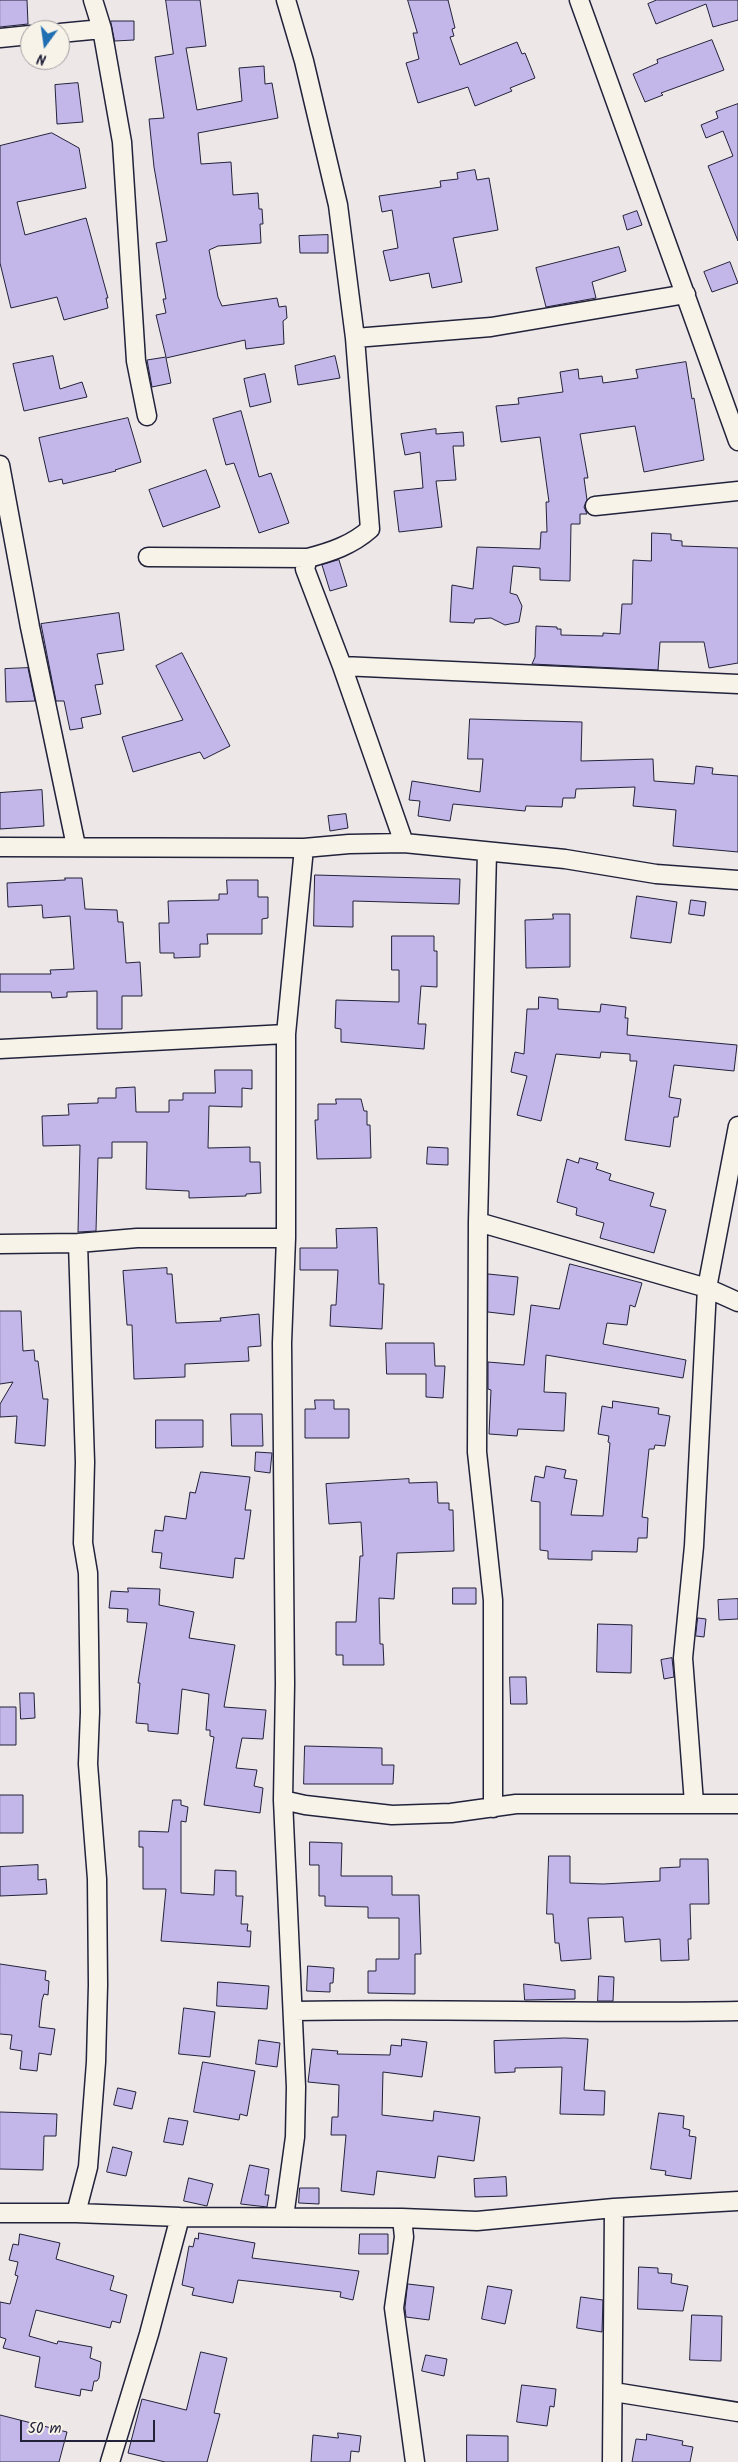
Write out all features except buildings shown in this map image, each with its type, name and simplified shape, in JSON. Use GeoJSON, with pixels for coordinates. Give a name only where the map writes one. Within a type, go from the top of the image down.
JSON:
{"type":"FeatureCollection","features":[{"type":"Feature","properties":{"kind":"street"},"geometry":{"type":"LineString","coordinates":[[93,0],[102,29],[122,142],[136,361],[147,416]]}},
{"type":"Feature","properties":{"kind":"street"},"geometry":{"type":"LineString","coordinates":[[148,556],[308,558],[332,551],[358,539],[370,528],[355,338],[338,205],[304,61],[286,0]]}},
{"type":"Feature","properties":{"kind":"street"},"geometry":{"type":"LineString","coordinates":[[579,0],[737,434]]}},
{"type":"Feature","properties":{"kind":"street"},"geometry":{"type":"LineString","coordinates":[[70,32],[102,29]]}},
{"type":"Feature","properties":{"kind":"street"},"geometry":{"type":"LineString","coordinates":[[0,38],[20,36]]}},
{"type":"Feature","properties":{"kind":"street"},"geometry":{"type":"LineString","coordinates":[[355,338],[491,327],[686,294]]}},
{"type":"Feature","properties":{"kind":"street"},"geometry":{"type":"LineString","coordinates":[[0,465],[30,627],[76,846]]}},
{"type":"Feature","properties":{"kind":"street"},"geometry":{"type":"LineString","coordinates":[[595,506],[738,491]]}},
{"type":"Feature","properties":{"kind":"street"},"geometry":{"type":"LineString","coordinates":[[308,558],[305,569],[342,666],[404,843]]}},
{"type":"Feature","properties":{"kind":"street"},"geometry":{"type":"LineString","coordinates":[[342,666],[738,684]]}},
{"type":"Feature","properties":{"kind":"street"},"geometry":{"type":"LineString","coordinates":[[0,847],[304,848],[349,844],[404,843],[565,858],[656,874],[738,880]]}},
{"type":"Feature","properties":{"kind":"street"},"geometry":{"type":"LineString","coordinates":[[284,2217],[295,2137],[294,2011],[283,1800],[285,1684],[282,1344],[286,1238],[286,1034],[304,848]]}},
{"type":"Feature","properties":{"kind":"street"},"geometry":{"type":"LineString","coordinates":[[487,852],[478,1222],[476,1452],[493,1600],[493,1808]]}},
{"type":"Feature","properties":{"kind":"street"},"geometry":{"type":"LineString","coordinates":[[0,1049],[286,1034]]}},
{"type":"Feature","properties":{"kind":"street"},"geometry":{"type":"LineString","coordinates":[[694,1803],[683,1658],[694,1546],[707,1288],[738,1126]]}},
{"type":"Feature","properties":{"kind":"street"},"geometry":{"type":"LineString","coordinates":[[478,1222],[707,1288],[738,1302]]}},
{"type":"Feature","properties":{"kind":"street"},"geometry":{"type":"LineString","coordinates":[[0,1244],[78,1243],[138,1238],[286,1238]]}},
{"type":"Feature","properties":{"kind":"street"},"geometry":{"type":"LineString","coordinates":[[76,2212],[88,2167],[96,2062],[98,1985],[97,1880],[88,1764],[90,1712],[88,1572],[83,1543],[84,1462],[78,1243]]}},
{"type":"Feature","properties":{"kind":"street"},"geometry":{"type":"LineString","coordinates":[[283,1800],[305,1805],[392,1815],[451,1813],[516,1804],[738,1804]]}},
{"type":"Feature","properties":{"kind":"street"},"geometry":{"type":"LineString","coordinates":[[294,2011],[399,2009],[620,2014],[738,2011]]}},
{"type":"Feature","properties":{"kind":"street"},"geometry":{"type":"LineString","coordinates":[[0,2213],[76,2212],[180,2217],[402,2218],[477,2221],[614,2208],[738,2201]]}},
{"type":"Feature","properties":{"kind":"street"},"geometry":{"type":"LineString","coordinates":[[612,2462],[614,2208]]}},
{"type":"Feature","properties":{"kind":"street"},"geometry":{"type":"LineString","coordinates":[[110,2462],[149,2334],[180,2217]]}},
{"type":"Feature","properties":{"kind":"street"},"geometry":{"type":"LineString","coordinates":[[402,2218],[404,2237],[394,2308],[415,2462]]}},
{"type":"Feature","properties":{"kind":"street"},"geometry":{"type":"LineString","coordinates":[[614,2392],[738,2412]]}}]}
